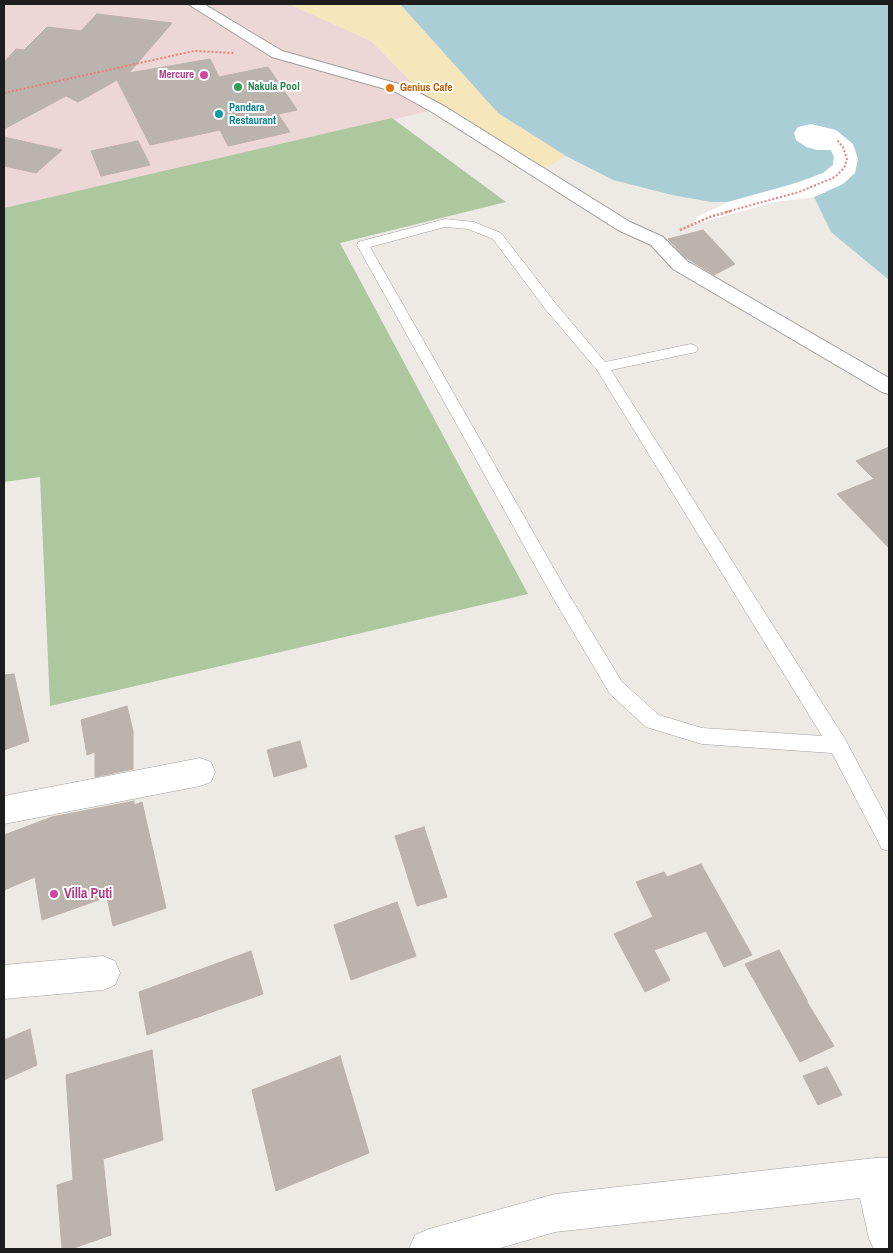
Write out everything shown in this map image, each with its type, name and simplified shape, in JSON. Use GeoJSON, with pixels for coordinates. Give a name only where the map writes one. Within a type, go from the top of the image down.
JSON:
{"type":"FeatureCollection","features":[{"type":"Feature","properties":{"kind":"street"},"geometry":{"type":"LineString","coordinates":[[195,4],[277,54],[401,89],[438,108],[624,226],[657,241],[680,265],[889,387]]}},
{"type":"Feature","properties":{"kind":"street"},"geometry":{"type":"LineString","coordinates":[[4,810],[200,772]]}},
{"type":"Feature","properties":{"kind":"street"},"geometry":{"type":"LineString","coordinates":[[4,982],[103,974]]}},
{"type":"Feature","properties":{"kind":"street"},"geometry":{"type":"LineString","coordinates":[[429,1249],[555,1213],[882,1177],[889,1239]]}},
{"type":"Feature","properties":{"kind":"lane"},"geometry":{"type":"LineString","coordinates":[[838,745],[702,736],[653,721],[616,688],[559,593],[363,245],[444,223],[470,225],[497,236],[551,308],[602,367],[838,745],[889,842]]}},
{"type":"Feature","properties":{"kind":"lane"},"geometry":{"type":"LineString","coordinates":[[602,367],[691,349]]}},
{"type":"Feature","properties":{"kind":"path"},"geometry":{"type":"LineString","coordinates":[[4,93],[194,51]]}},
{"type":"Feature","properties":{"kind":"path"},"geometry":{"type":"LineString","coordinates":[[657,241],[712,216],[799,192],[835,177],[844,168],[847,159],[843,147],[836,138]]}},
{"type":"Feature","properties":{"kind":"shaded area","name":"Mercure"},"geometry":{"type":"Polygon","coordinates":[[[4,4],[289,4],[371,41],[438,109],[4,208],[4,4]]]}},
{"type":"Feature","properties":{"kind":"green space"},"geometry":{"type":"Polygon","coordinates":[[[392,118],[506,202],[340,243],[528,594],[50,706],[40,477],[4,482],[4,208],[392,118]]]}},
{"type":"Feature","properties":{"kind":"sand"},"geometry":{"type":"Polygon","coordinates":[[[289,4],[400,4],[498,113],[566,156],[534,175],[438,109],[371,41],[289,4]]]}},
{"type":"Feature","properties":{"kind":"water"},"geometry":{"type":"Polygon","coordinates":[[[400,4],[889,4],[889,280],[831,232],[814,197],[826,192],[853,144],[817,150],[831,150],[834,157],[833,165],[823,173],[779,189],[728,202],[711,202],[672,195],[613,180],[566,156],[498,113],[400,4]]]}},
{"type":"Feature","properties":{"kind":"pier"},"geometry":{"type":"Polygon","coordinates":[[[811,124],[836,130],[853,144],[858,159],[855,173],[843,184],[814,197],[775,202],[693,225],[697,217],[728,202],[803,181],[823,173],[833,165],[834,157],[831,150],[817,150],[806,147],[796,140],[794,133],[798,127],[811,124]]]}},
{"type":"Feature","properties":{"kind":"building"},"geometry":{"type":"Polygon","coordinates":[[[97,14],[172,23],[129,73],[210,59],[219,77],[268,67],[297,110],[278,114],[290,132],[228,146],[220,130],[150,145],[117,80],[78,102],[66,96],[4,129],[4,62],[16,49],[24,50],[47,27],[81,31],[97,14]]]}},
{"type":"Feature","properties":{"kind":"building"},"geometry":{"type":"Polygon","coordinates":[[[4,137],[62,150],[36,173],[4,166],[4,137]]]}},
{"type":"Feature","properties":{"kind":"building"},"geometry":{"type":"Polygon","coordinates":[[[138,141],[150,165],[101,176],[91,151],[138,141]]]}},
{"type":"Feature","properties":{"kind":"building"},"geometry":{"type":"Polygon","coordinates":[[[703,230],[735,264],[714,275],[685,257],[668,239],[703,230]]]}},
{"type":"Feature","properties":{"kind":"building"},"geometry":{"type":"Polygon","coordinates":[[[889,447],[889,548],[837,494],[874,479],[856,461],[889,447]]]}},
{"type":"Feature","properties":{"kind":"building"},"geometry":{"type":"Polygon","coordinates":[[[14,674],[29,741],[4,750],[4,675],[14,674]]]}},
{"type":"Feature","properties":{"kind":"building"},"geometry":{"type":"Polygon","coordinates":[[[127,706],[133,731],[133,769],[95,777],[95,752],[87,755],[81,720],[127,706]]]}},
{"type":"Feature","properties":{"kind":"building"},"geometry":{"type":"Polygon","coordinates":[[[300,741],[307,767],[274,777],[267,750],[300,741]]]}},
{"type":"Feature","properties":{"kind":"building"},"geometry":{"type":"Polygon","coordinates":[[[134,801],[134,805],[142,802],[166,908],[113,926],[107,897],[42,920],[35,877],[4,890],[4,835],[52,817],[134,801]]]}},
{"type":"Feature","properties":{"kind":"building"},"geometry":{"type":"Polygon","coordinates":[[[424,827],[447,897],[417,906],[395,836],[424,827]]]}},
{"type":"Feature","properties":{"kind":"building"},"geometry":{"type":"Polygon","coordinates":[[[701,864],[752,955],[724,967],[706,931],[654,950],[670,980],[645,992],[614,934],[653,917],[636,882],[664,872],[667,877],[701,864]]]}},
{"type":"Feature","properties":{"kind":"building"},"geometry":{"type":"Polygon","coordinates":[[[397,902],[416,956],[351,980],[334,925],[397,902]]]}},
{"type":"Feature","properties":{"kind":"building"},"geometry":{"type":"Polygon","coordinates":[[[779,950],[807,1002],[834,1046],[800,1062],[745,964],[779,950]]]}},
{"type":"Feature","properties":{"kind":"building"},"geometry":{"type":"Polygon","coordinates":[[[251,951],[263,994],[147,1035],[139,992],[251,951]]]}},
{"type":"Feature","properties":{"kind":"building"},"geometry":{"type":"Polygon","coordinates":[[[30,1029],[37,1065],[4,1080],[4,1040],[30,1029]]]}},
{"type":"Feature","properties":{"kind":"building"},"geometry":{"type":"Polygon","coordinates":[[[152,1050],[163,1140],[103,1159],[111,1235],[71,1249],[62,1249],[57,1185],[73,1180],[66,1075],[152,1050]]]}},
{"type":"Feature","properties":{"kind":"building"},"geometry":{"type":"Polygon","coordinates":[[[340,1056],[369,1153],[276,1191],[252,1090],[340,1056]]]}},
{"type":"Feature","properties":{"kind":"building"},"geometry":{"type":"Polygon","coordinates":[[[827,1067],[842,1095],[818,1105],[803,1076],[827,1067]]]}},
{"type":"Feature","properties":{"kind":"place","name":"Mercure"},"geometry":{"type":"Point","coordinates":[204,75]}},
{"type":"Feature","properties":{"kind":"place","name":"Nakula Pool"},"geometry":{"type":"Point","coordinates":[238,87]}},
{"type":"Feature","properties":{"kind":"place","name":"Genius Cafe"},"geometry":{"type":"Point","coordinates":[390,88]}},
{"type":"Feature","properties":{"kind":"place","name":"Pandara Restaurant"},"geometry":{"type":"Point","coordinates":[219,114]}},
{"type":"Feature","properties":{"kind":"place","name":"Villa Puti"},"geometry":{"type":"Point","coordinates":[54,894]}}]}
